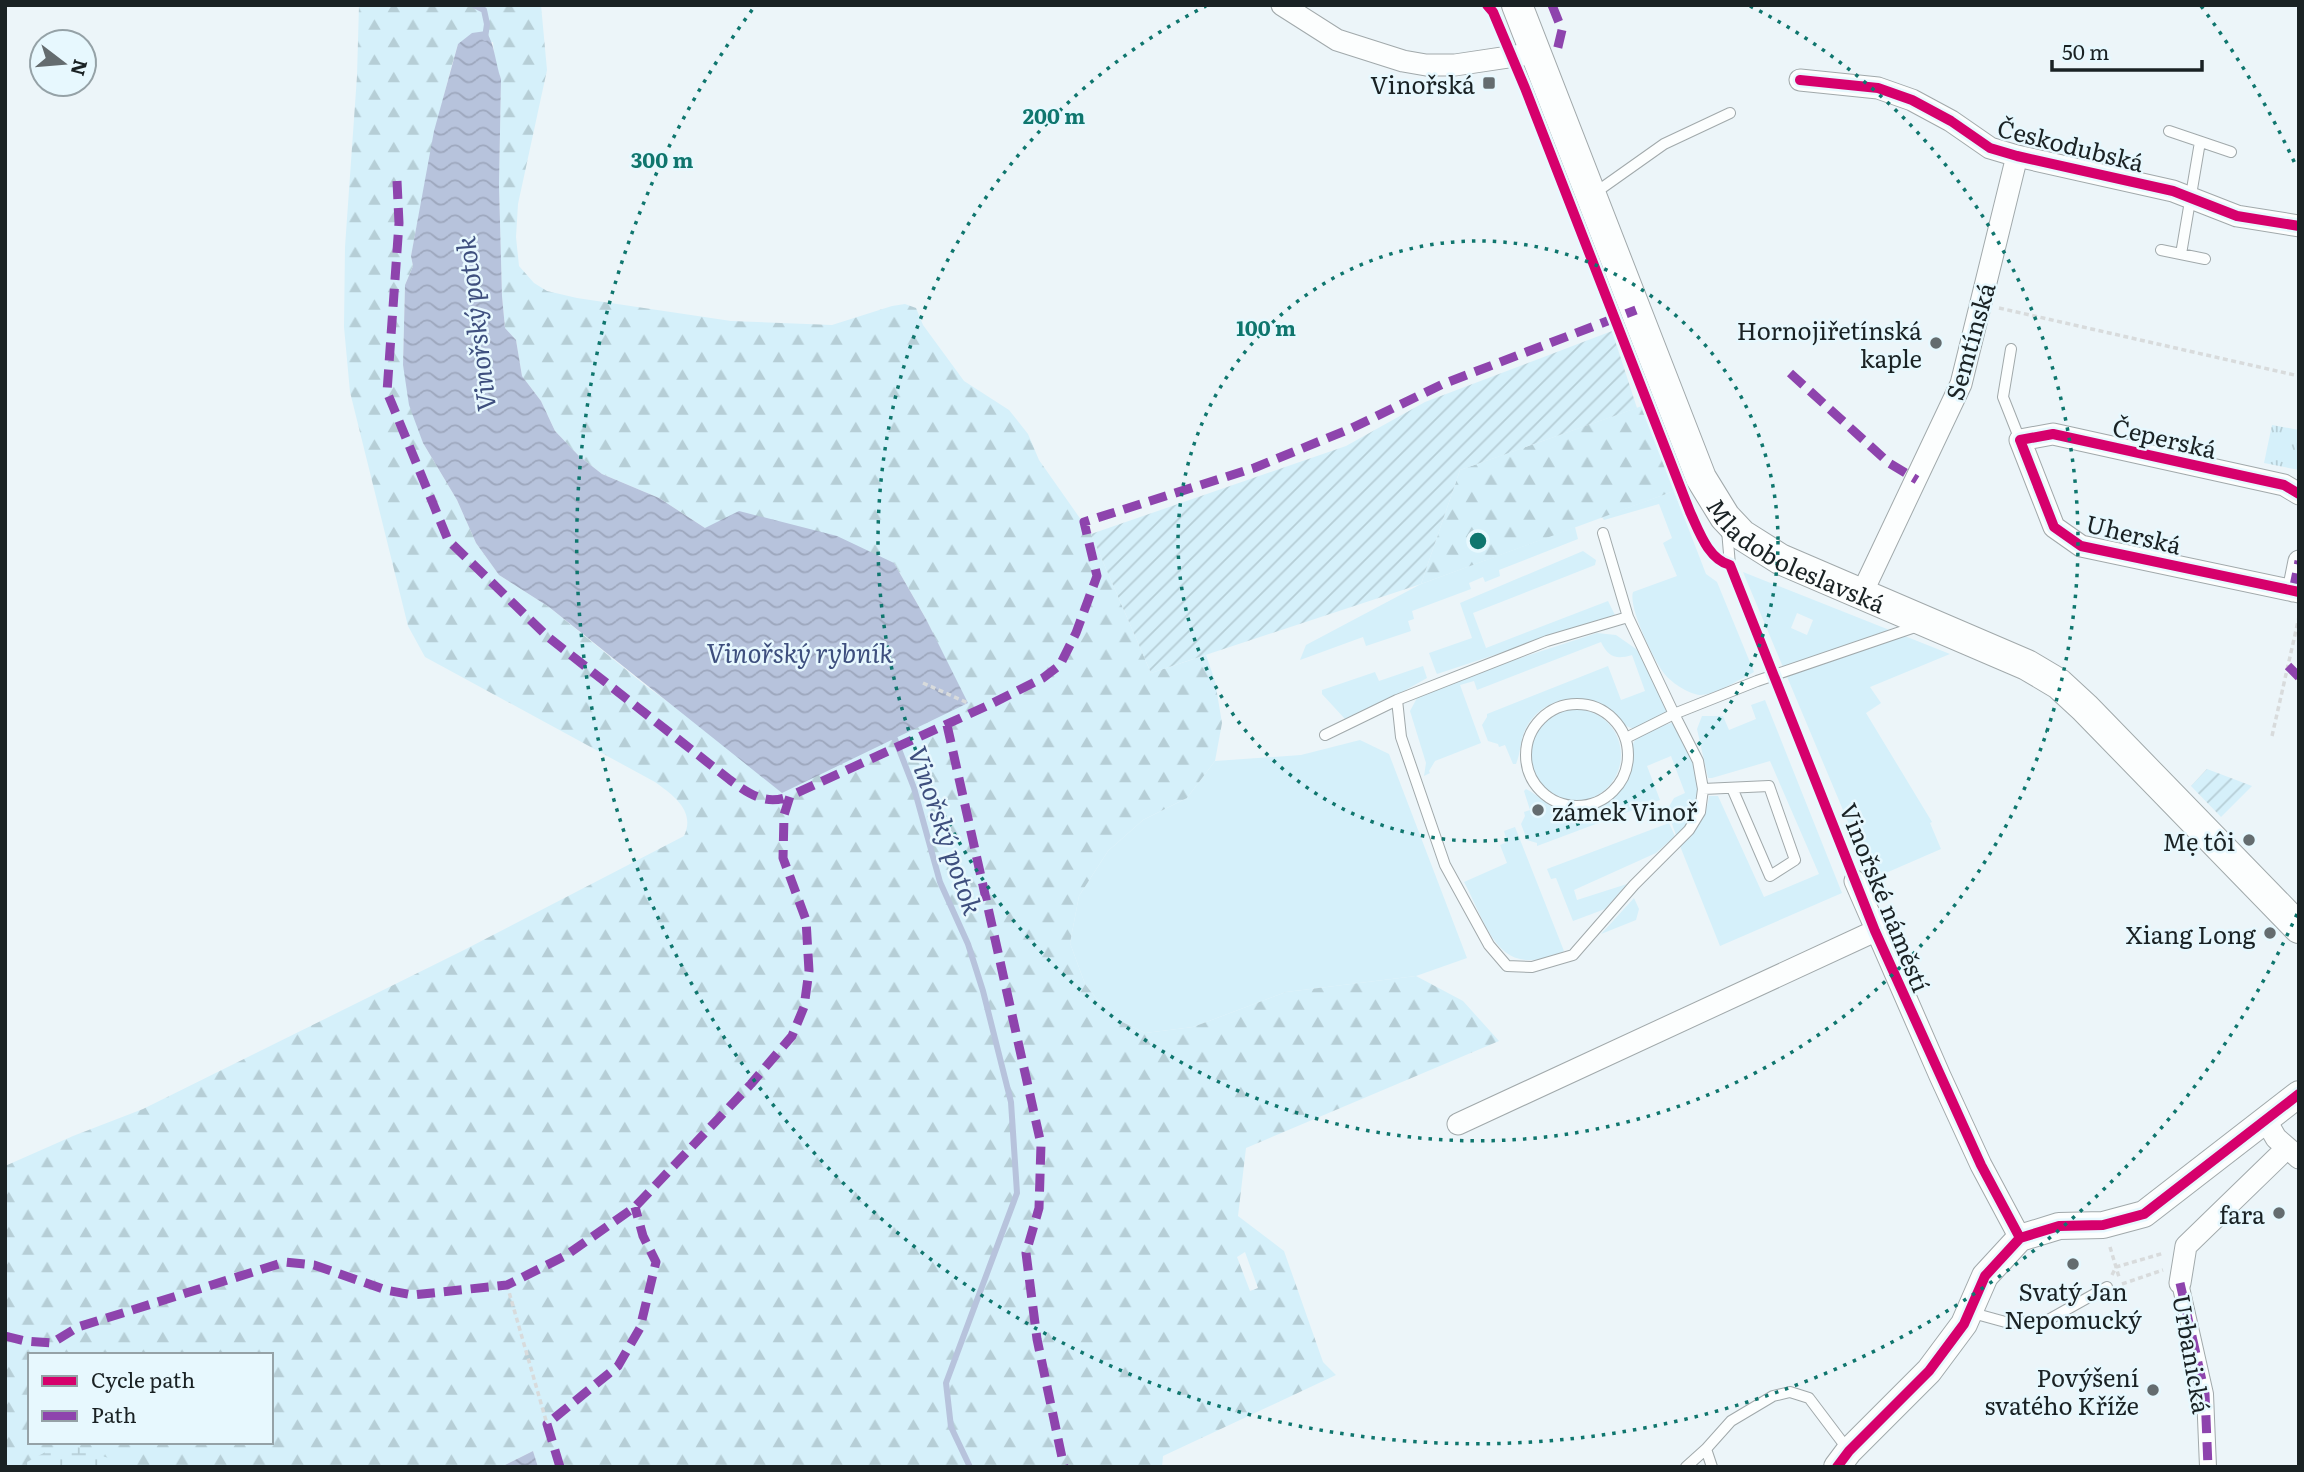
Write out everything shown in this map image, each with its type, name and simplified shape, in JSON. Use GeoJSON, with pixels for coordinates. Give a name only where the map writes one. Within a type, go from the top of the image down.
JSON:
{"type":"FeatureCollection","features":[{"type":"Feature","properties":{"kind":"main road","name":"Mladoboleslavská"},"geometry":{"type":"LineString","coordinates":[[1517,5],[1701,478],[1725,517],[1742,535],[1780,559],[2027,665],[2059,684],[2299,928]]}},
{"type":"Feature","properties":{"kind":"street"},"geometry":{"type":"LineString","coordinates":[[1282,5],[1336,40],[1403,61],[1426,65],[1455,65],[1535,53]]}},
{"type":"Feature","properties":{"kind":"street","name":"Českodubská"},"geometry":{"type":"LineString","coordinates":[[1800,80],[1878,88],[1912,100],[1951,121],[1990,148],[2174,191],[2237,216],[2299,226]]}},
{"type":"Feature","properties":{"kind":"street","name":"Semtínská"},"geometry":{"type":"LineString","coordinates":[[1862,593],[1961,384],[2017,156]]}},
{"type":"Feature","properties":{"kind":"street","name":"Čeperská"},"geometry":{"type":"LineString","coordinates":[[2020,440],[2053,434],[2284,485],[2299,494]]}},
{"type":"Feature","properties":{"kind":"street","name":"Uherská"},"geometry":{"type":"LineString","coordinates":[[2020,440],[2054,527],[2081,546],[2296,591]]}},
{"type":"Feature","properties":{"kind":"street"},"geometry":{"type":"LineString","coordinates":[[2296,591],[2299,561]]}},
{"type":"Feature","properties":{"kind":"street","name":"Vinořské náměstí"},"geometry":{"type":"LineString","coordinates":[[1855,881],[1981,1165],[2020,1238]]}},
{"type":"Feature","properties":{"kind":"street","name":"Vinořské náměstí"},"geometry":{"type":"LineString","coordinates":[[1458,1124],[1875,931]]}},
{"type":"Feature","properties":{"kind":"street"},"geometry":{"type":"LineString","coordinates":[[1843,1459],[1929,1371],[1964,1324],[1985,1276],[2020,1238],[2059,1226],[2102,1225],[2144,1214],[2299,1094]]}},
{"type":"Feature","properties":{"kind":"street"},"geometry":{"type":"LineString","coordinates":[[2183,1264],[2293,1153],[2276,1138],[2265,1119]]}},
{"type":"Feature","properties":{"kind":"street","name":"Urbanická"},"geometry":{"type":"LineString","coordinates":[[2183,1264],[2204,1394],[2208,1467]]}},
{"type":"Feature","properties":{"kind":"lane"},"geometry":{"type":"LineString","coordinates":[[1591,196],[1664,144],[1730,113]]}},
{"type":"Feature","properties":{"kind":"lane"},"geometry":{"type":"LineString","coordinates":[[2169,131],[2231,152]]}},
{"type":"Feature","properties":{"kind":"lane"},"geometry":{"type":"LineString","coordinates":[[2181,254],[2200,142]]}},
{"type":"Feature","properties":{"kind":"lane"},"geometry":{"type":"LineString","coordinates":[[2161,250],[2204,259]]}},
{"type":"Feature","properties":{"kind":"lane"},"geometry":{"type":"LineString","coordinates":[[2011,349],[2003,397],[2020,440]]}},
{"type":"Feature","properties":{"kind":"lane","name":"Vinořské náměstí"},"geometry":{"type":"LineString","coordinates":[[1725,517],[1730,565],[1855,881]]}},
{"type":"Feature","properties":{"kind":"lane"},"geometry":{"type":"LineString","coordinates":[[1396,700],[1401,737],[1445,865],[1489,944],[1507,966],[1532,967],[1573,955],[1634,885],[1689,830],[1700,812],[1703,789],[1698,761],[1628,617],[1603,533]]}},
{"type":"Feature","properties":{"kind":"lane"},"geometry":{"type":"LineString","coordinates":[[1325,735],[1396,700],[1547,641],[1628,617]]}},
{"type":"Feature","properties":{"kind":"lane"},"geometry":{"type":"LineString","coordinates":[[1626,738],[1674,714],[1775,675],[1928,622]]}},
{"type":"Feature","properties":{"kind":"lane"},"geometry":{"type":"LineString","coordinates":[[1576,703],[1592,705],[1606,712],[1618,723],[1626,738],[1629,755],[1626,772],[1617,788],[1604,799],[1587,805],[1570,806],[1553,800],[1539,789],[1530,775],[1526,757],[1534,726],[1545,714],[1560,706],[1576,703]]}},
{"type":"Feature","properties":{"kind":"lane"},"geometry":{"type":"LineString","coordinates":[[1703,789],[1769,786],[1795,860],[1770,876],[1732,788]]}},
{"type":"Feature","properties":{"kind":"lane"},"geometry":{"type":"LineString","coordinates":[[1969,1312],[2009,1323],[2048,1320],[2107,1287]]}},
{"type":"Feature","properties":{"kind":"lane"},"geometry":{"type":"LineString","coordinates":[[1686,1467],[1731,1421],[1773,1396],[1790,1392],[1809,1398],[1843,1459]]}},
{"type":"Feature","properties":{"kind":"lane"},"geometry":{"type":"LineString","coordinates":[[1706,1449],[1712,1467]]}},
{"type":"Feature","properties":{"kind":"path"},"geometry":{"type":"LineString","coordinates":[[1980,304],[2299,376]]}},
{"type":"Feature","properties":{"kind":"path"},"geometry":{"type":"LineString","coordinates":[[2272,736],[2299,617]]}},
{"type":"Feature","properties":{"kind":"path"},"geometry":{"type":"LineString","coordinates":[[923,683],[968,704]]}},
{"type":"Feature","properties":{"kind":"path"},"geometry":{"type":"LineString","coordinates":[[2116,1267],[2183,1264]]}},
{"type":"Feature","properties":{"kind":"path"},"geometry":{"type":"LineString","coordinates":[[2122,1284],[2183,1264]]}},
{"type":"Feature","properties":{"kind":"path"},"geometry":{"type":"LineString","coordinates":[[507,1285],[547,1424]]}},
{"type":"Feature","properties":{"kind":"green space"},"geometry":{"type":"Polygon","coordinates":[[[359,5],[541,5],[547,70],[518,204],[516,237],[519,266],[534,283],[547,291],[577,298],[731,321],[832,325],[905,304],[916,308],[923,325],[964,381],[1009,410],[1028,434],[1039,460],[1091,534],[1151,673],[1206,655],[1215,681],[1222,723],[1215,761],[1187,798],[1143,820],[1108,851],[1079,896],[1070,943],[1085,984],[1110,1016],[1145,1033],[1193,1027],[1286,992],[1416,976],[1463,1001],[1499,1041],[1246,1148],[1238,1216],[1284,1251],[1323,1362],[1336,1375],[1163,1456],[1162,1467],[538,1467],[533,1451],[501,1467],[5,1467],[5,1166],[143,1109],[464,950],[684,836],[687,827],[685,811],[681,804],[655,782],[425,657],[408,626],[350,392],[344,327],[345,247],[357,76],[359,5]],[[493,42],[458,44],[432,149],[411,256],[413,266],[405,285],[403,365],[423,443],[457,500],[476,543],[499,575],[549,607],[682,712],[967,704],[926,619],[894,563],[705,528],[659,498],[602,474],[579,456],[555,431],[541,401],[522,376],[516,340],[505,328],[499,185],[501,79],[495,63],[493,42]],[[1245,1252],[1237,1257],[1250,1291],[1258,1288],[1245,1252]]]}},
{"type":"Feature","properties":{"kind":"green space"},"geometry":{"type":"Polygon","coordinates":[[[1612,331],[1637,408],[1460,470],[1421,584],[1151,673],[1091,534],[1346,446],[1425,402],[1612,331]]]}},
{"type":"Feature","properties":{"kind":"green space"},"geometry":{"type":"Polygon","coordinates":[[[1642,406],[1674,491],[1421,584],[1460,470],[1642,406]]]}},
{"type":"Feature","properties":{"kind":"green space"},"geometry":{"type":"Polygon","coordinates":[[[2272,425],[2299,430],[2299,470],[2264,463],[2272,425]]]}},
{"type":"Feature","properties":{"kind":"green space"},"geometry":{"type":"Polygon","coordinates":[[[1674,491],[1706,574],[1717,582],[1754,672],[1705,695],[1689,692],[1666,676],[1648,644],[1634,609],[1633,592],[1677,576],[1663,543],[1672,538],[1659,504],[1604,520],[1602,517],[1674,491]]]}},
{"type":"Feature","properties":{"kind":"green space"},"geometry":{"type":"Polygon","coordinates":[[[1575,527],[1578,539],[1499,570],[1500,576],[1485,582],[1483,577],[1469,583],[1471,589],[1412,611],[1414,619],[1408,621],[1411,631],[1366,646],[1363,637],[1300,660],[1306,645],[1421,584],[1575,527]]]}},
{"type":"Feature","properties":{"kind":"green space"},"geometry":{"type":"Polygon","coordinates":[[[1583,551],[1596,560],[1595,565],[1473,613],[1486,648],[1608,601],[1615,615],[1437,674],[1429,653],[1472,638],[1460,603],[1583,551]]]}},
{"type":"Feature","properties":{"kind":"green space"},"geometry":{"type":"Polygon","coordinates":[[[1743,572],[1950,654],[1870,687],[1881,703],[1866,713],[1932,822],[1930,823],[1941,849],[1872,879],[1743,572]],[[1797,613],[1791,628],[1807,635],[1813,620],[1797,613]]]}},
{"type":"Feature","properties":{"kind":"green space"},"geometry":{"type":"Polygon","coordinates":[[[1597,633],[1616,635],[1639,651],[1671,712],[1645,726],[1632,728],[1599,704],[1588,700],[1564,700],[1552,703],[1533,718],[1524,732],[1516,764],[1513,764],[1505,745],[1499,747],[1498,744],[1488,741],[1482,725],[1487,714],[1608,666],[1621,700],[1645,691],[1632,655],[1613,656],[1601,642],[1477,690],[1474,681],[1460,685],[1481,743],[1435,761],[1430,773],[1424,776],[1426,763],[1410,711],[1417,698],[1444,683],[1597,633]]]}},
{"type":"Feature","properties":{"kind":"green space"},"geometry":{"type":"Polygon","coordinates":[[[1423,666],[1427,678],[1388,700],[1345,719],[1322,694],[1322,690],[1375,672],[1379,681],[1423,666]]]}},
{"type":"Feature","properties":{"kind":"green space"},"geometry":{"type":"Polygon","coordinates":[[[1765,700],[1842,893],[1720,946],[1680,846],[1699,823],[1709,796],[1718,796],[1764,897],[1819,874],[1770,761],[1708,778],[1697,729],[1702,716],[1723,716],[1729,730],[1756,719],[1751,705],[1765,700]]]}},
{"type":"Feature","properties":{"kind":"green space"},"geometry":{"type":"Polygon","coordinates":[[[1575,709],[1593,713],[1607,723],[1617,737],[1621,755],[1617,773],[1607,787],[1593,797],[1575,801],[1557,797],[1543,787],[1533,773],[1529,755],[1533,737],[1543,723],[1557,713],[1575,709]]]}},
{"type":"Feature","properties":{"kind":"green space"},"geometry":{"type":"Polygon","coordinates":[[[1675,722],[1689,750],[1697,780],[1694,810],[1676,835],[1667,810],[1674,798],[1685,793],[1671,756],[1647,766],[1660,800],[1537,846],[1537,843],[1527,840],[1521,824],[1524,812],[1530,810],[1524,791],[1526,789],[1562,811],[1584,812],[1594,809],[1613,798],[1626,781],[1636,739],[1649,730],[1675,722]]]}},
{"type":"Feature","properties":{"kind":"green space"},"geometry":{"type":"Polygon","coordinates":[[[1360,740],[1389,754],[1467,958],[1416,976],[1286,992],[1193,1027],[1145,1033],[1110,1016],[1085,984],[1070,943],[1079,896],[1108,851],[1143,820],[1187,798],[1215,761],[1301,755],[1360,740]]]}},
{"type":"Feature","properties":{"kind":"green space"},"geometry":{"type":"Polygon","coordinates":[[[2207,769],[2252,786],[2221,817],[2191,786],[2207,769]]]}},
{"type":"Feature","properties":{"kind":"green space"},"geometry":{"type":"Polygon","coordinates":[[[1669,823],[1675,836],[1656,853],[1574,890],[1577,900],[1627,884],[1605,909],[1573,921],[1556,878],[1551,879],[1547,869],[1669,823]]]}},
{"type":"Feature","properties":{"kind":"green space"},"geometry":{"type":"Polygon","coordinates":[[[1515,827],[1564,951],[1542,959],[1524,960],[1510,955],[1499,946],[1464,882],[1507,863],[1500,845],[1507,842],[1504,831],[1515,827]]]}},
{"type":"Feature","properties":{"kind":"green space"},"geometry":{"type":"Polygon","coordinates":[[[1634,898],[1639,909],[1636,920],[1601,934],[1634,898]]]}},
{"type":"Feature","properties":{"kind":"green space"},"geometry":{"type":"Polygon","coordinates":[[[60,1444],[70,1444],[129,1467],[26,1467],[27,1462],[60,1444]]]}},
{"type":"Feature","properties":{"kind":"water","name":"Vinořský rybník"},"geometry":{"type":"Polygon","coordinates":[[[486,31],[501,79],[499,185],[505,328],[516,340],[522,376],[541,401],[555,431],[579,456],[602,474],[659,498],[705,528],[739,511],[837,536],[894,563],[926,619],[968,703],[782,793],[549,607],[499,575],[476,543],[457,500],[423,443],[409,405],[403,365],[405,285],[413,266],[411,256],[434,131],[458,44],[472,33],[486,31]]]}},
{"type":"Feature","properties":{"kind":"water"},"geometry":{"type":"Polygon","coordinates":[[[533,1451],[538,1467],[501,1467],[533,1451]]]}},
{"type":"Feature","properties":{"kind":"waterway","name":"Vinořský potok"},"geometry":{"type":"LineString","coordinates":[[474,5],[484,10],[487,24],[485,38]]}},
{"type":"Feature","properties":{"kind":"waterway","name":"Vinořský potok"},"geometry":{"type":"LineString","coordinates":[[890,735],[895,739],[914,788],[940,882],[968,944],[983,991],[1011,1102],[1017,1193],[946,1383],[951,1427],[970,1467]]}},
{"type":"Feature","properties":{"kind":"marked path"},"geometry":{"type":"LineString","coordinates":[[1552,5],[1562,30],[1556,55]]}},
{"type":"Feature","properties":{"kind":"marked path"},"geometry":{"type":"LineString","coordinates":[[397,181],[399,223],[387,392],[448,540],[548,637],[730,780],[751,794],[765,799],[790,796]]}},
{"type":"Feature","properties":{"kind":"marked path"},"geometry":{"type":"LineString","coordinates":[[5,1336],[52,1343],[78,1327],[285,1262],[314,1265],[386,1290],[413,1295],[507,1285],[565,1256],[635,1207],[751,1084],[792,1036],[804,1007],[809,971],[806,920],[783,858],[784,815],[790,796],[991,704],[1043,678],[1060,665],[1076,633],[1097,576],[1084,522],[1254,468],[1352,428],[1443,384],[1636,310]]}},
{"type":"Feature","properties":{"kind":"marked path"},"geometry":{"type":"LineString","coordinates":[[1790,373],[1889,463],[1917,480]]}},
{"type":"Feature","properties":{"kind":"marked path"},"geometry":{"type":"LineString","coordinates":[[2293,591],[2299,561]]}},
{"type":"Feature","properties":{"kind":"marked path"},"geometry":{"type":"LineString","coordinates":[[2288,666],[2299,677]]}},
{"type":"Feature","properties":{"kind":"marked path"},"geometry":{"type":"LineString","coordinates":[[947,725],[1041,1144],[1039,1208],[1026,1253],[1037,1339],[1064,1467]]}},
{"type":"Feature","properties":{"kind":"marked path"},"geometry":{"type":"LineString","coordinates":[[560,1467],[547,1424],[618,1366],[640,1328],[656,1262],[643,1236],[635,1207]]}},
{"type":"Feature","properties":{"kind":"marked path"},"geometry":{"type":"LineString","coordinates":[[2180,1283],[2205,1394],[2208,1467]]}},
{"type":"Feature","properties":{"kind":"cycle path"},"geometry":{"type":"LineString","coordinates":[[1487,5],[1493,12],[1525,88],[1690,512],[1710,551],[1722,562],[1730,565],[1875,931],[1981,1165],[2020,1238]]}},
{"type":"Feature","properties":{"kind":"cycle path"},"geometry":{"type":"LineString","coordinates":[[1800,80],[1878,88],[1912,100],[1951,121],[1990,148],[2173,191],[2237,216],[2299,226]]}},
{"type":"Feature","properties":{"kind":"cycle path"},"geometry":{"type":"LineString","coordinates":[[2299,494],[2284,485],[2053,434],[2020,440],[2054,527],[2081,546],[2299,592]]}},
{"type":"Feature","properties":{"kind":"cycle path"},"geometry":{"type":"LineString","coordinates":[[1837,1467],[1849,1451],[1929,1371],[1964,1324],[1985,1276],[2020,1238],[2059,1226],[2103,1225],[2144,1214],[2299,1094]]}},
{"type":"Feature","properties":{"kind":"place","name":"Vinořská"},"geometry":{"type":"Point","coordinates":[1489,83]}},
{"type":"Feature","properties":{"kind":"place","name":"Hornojiřetínská kaple"},"geometry":{"type":"Point","coordinates":[1936,343]}},
{"type":"Feature","properties":{"kind":"place","name":"zámek Vinoř"},"geometry":{"type":"Point","coordinates":[1538,810]}},
{"type":"Feature","properties":{"kind":"place","name":"Mẹ tôi"},"geometry":{"type":"Point","coordinates":[2249,840]}},
{"type":"Feature","properties":{"kind":"place","name":"Xiang Long"},"geometry":{"type":"Point","coordinates":[2270,933]}},
{"type":"Feature","properties":{"kind":"place","name":"fara"},"geometry":{"type":"Point","coordinates":[2279,1213]}},
{"type":"Feature","properties":{"kind":"place","name":"Svatý Jan Nepomucký"},"geometry":{"type":"Point","coordinates":[2073,1264]}},
{"type":"Feature","properties":{"kind":"place","name":"Povýšení svatého Kříže"},"geometry":{"type":"Point","coordinates":[2153,1390]}}]}
